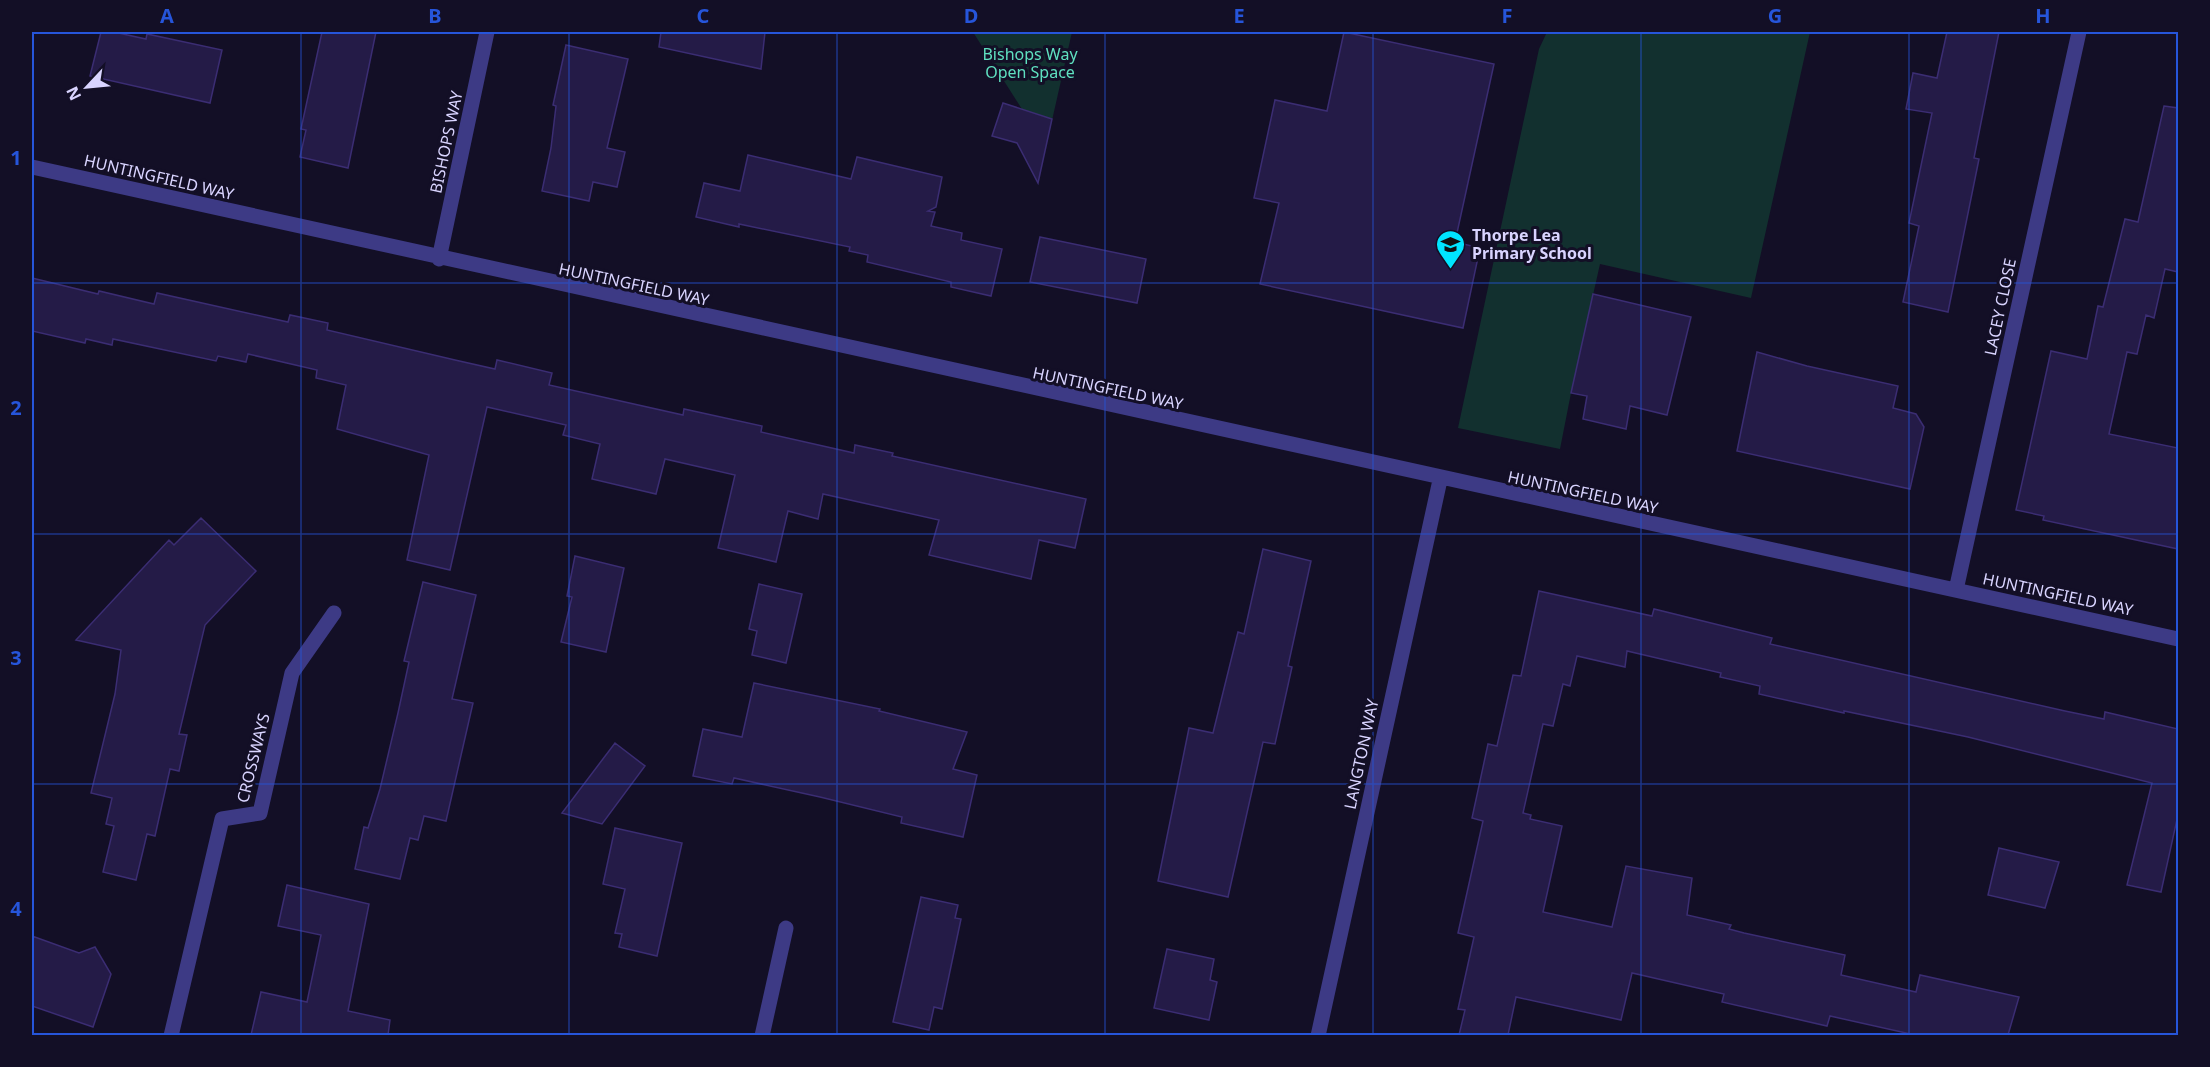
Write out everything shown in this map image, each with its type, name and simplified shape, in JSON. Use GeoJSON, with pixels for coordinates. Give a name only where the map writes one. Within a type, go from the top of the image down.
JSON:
{"type":"FeatureCollection","features":[{"type":"Feature","properties":{"kind":"street","name":"BISHOPS WAY"},"geometry":{"type":"LineString","coordinates":[[439,259],[487,32]]}},
{"type":"Feature","properties":{"kind":"street","name":"LACEY CLOSE"},"geometry":{"type":"LineString","coordinates":[[1956,590],[2079,32]]}},
{"type":"Feature","properties":{"kind":"street","name":"HUNTINGFIELD WAY"},"geometry":{"type":"LineString","coordinates":[[32,166],[439,259],[1440,480],[2178,639]]}},
{"type":"Feature","properties":{"kind":"street","name":"LANGTON WAY"},"geometry":{"type":"LineString","coordinates":[[1318,1035],[1440,480]]}},
{"type":"Feature","properties":{"kind":"street","name":"CROSSWAYS"},"geometry":{"type":"LineString","coordinates":[[171,1035],[222,819],[260,813],[292,673],[334,612]]}},
{"type":"Feature","properties":{"kind":"street"},"geometry":{"type":"LineString","coordinates":[[762,1035],[786,928]]}},
{"type":"Feature","properties":{"kind":"green space","name":"Bishops Way Open Space"},"geometry":{"type":"Polygon","coordinates":[[[973,32],[1072,32],[1046,147],[973,32]]]}},
{"type":"Feature","properties":{"kind":"green space"},"geometry":{"type":"Polygon","coordinates":[[[1547,32],[1810,32],[1751,298],[1600,264],[1560,449],[1458,428],[1539,49],[1547,32]]]}},
{"type":"Feature","properties":{"kind":"building"},"geometry":{"type":"Polygon","coordinates":[[[101,32],[114,32],[146,39],[147,34],[222,50],[210,103],[90,76],[101,32]]]}},
{"type":"Feature","properties":{"kind":"building"},"geometry":{"type":"Polygon","coordinates":[[[322,32],[376,32],[348,168],[300,157],[306,130],[301,129],[322,32]]]}},
{"type":"Feature","properties":{"kind":"building"},"geometry":{"type":"Polygon","coordinates":[[[661,32],[765,32],[761,69],[659,47],[661,32]]]}},
{"type":"Feature","properties":{"kind":"building"},"geometry":{"type":"Polygon","coordinates":[[[1344,32],[1494,64],[1455,242],[1480,248],[1463,328],[1260,284],[1279,203],[1254,198],[1275,100],[1327,111],[1344,32]]]}},
{"type":"Feature","properties":{"kind":"building"},"geometry":{"type":"Polygon","coordinates":[[[1947,32],[1999,32],[1974,158],[1979,159],[1948,312],[1903,302],[1919,226],[1909,223],[1932,113],[1906,109],[1913,73],[1937,78],[1947,32]]]}},
{"type":"Feature","properties":{"kind":"building"},"geometry":{"type":"Polygon","coordinates":[[[566,45],[628,59],[607,148],[625,152],[617,187],[593,182],[589,201],[542,191],[551,148],[556,106],[553,105],[566,45]]]}},
{"type":"Feature","properties":{"kind":"building"},"geometry":{"type":"Polygon","coordinates":[[[1003,103],[1052,119],[1038,183],[1017,143],[992,136],[1003,103]]]}},
{"type":"Feature","properties":{"kind":"building"},"geometry":{"type":"Polygon","coordinates":[[[2164,106],[2178,108],[2178,272],[2165,269],[2154,318],[2146,315],[2137,354],[2127,352],[2109,434],[2178,448],[2178,549],[2043,520],[2044,516],[2016,510],[2051,351],[2087,359],[2098,306],[2103,307],[2125,219],[2138,222],[2164,106]]]}},
{"type":"Feature","properties":{"kind":"building"},"geometry":{"type":"Polygon","coordinates":[[[748,155],[851,179],[857,157],[942,177],[936,207],[928,211],[935,212],[931,226],[962,233],[961,240],[1002,249],[991,296],[951,287],[951,282],[867,262],[868,255],[849,251],[850,247],[696,217],[704,183],[740,191],[748,155]]]}},
{"type":"Feature","properties":{"kind":"building"},"geometry":{"type":"Polygon","coordinates":[[[1040,237],[1146,259],[1137,303],[1030,282],[1040,237]]]}},
{"type":"Feature","properties":{"kind":"building"},"geometry":{"type":"Polygon","coordinates":[[[32,278],[98,294],[99,291],[154,304],[157,293],[288,322],[290,315],[328,323],[327,330],[495,369],[497,360],[552,373],[549,385],[683,415],[684,409],[762,426],[761,432],[854,453],[855,445],[893,453],[892,456],[1086,499],[1075,548],[1039,540],[1031,579],[929,555],[939,520],[823,494],[818,519],[788,511],[776,562],[718,548],[735,475],[665,459],[656,494],[592,479],[600,444],[563,435],[566,425],[487,407],[450,570],[407,560],[429,455],[337,429],[346,385],[316,378],[317,370],[248,354],[246,362],[218,356],[216,361],[113,339],[112,345],[86,339],[85,343],[32,331],[32,278]]]}},
{"type":"Feature","properties":{"kind":"building"},"geometry":{"type":"Polygon","coordinates":[[[1593,294],[1691,317],[1667,415],[1630,406],[1626,429],[1583,419],[1587,396],[1571,393],[1593,294]]]}},
{"type":"Feature","properties":{"kind":"building"},"geometry":{"type":"Polygon","coordinates":[[[1757,352],[1807,366],[1898,386],[1893,408],[1916,414],[1924,427],[1910,489],[1737,451],[1757,352]]]}},
{"type":"Feature","properties":{"kind":"building"},"geometry":{"type":"Polygon","coordinates":[[[201,518],[256,571],[205,625],[179,734],[187,735],[179,771],[170,769],[155,836],[147,834],[136,880],[103,872],[114,826],[106,824],[112,798],[91,793],[115,694],[121,650],[76,640],[169,540],[174,545],[201,518]]]}},
{"type":"Feature","properties":{"kind":"building"},"geometry":{"type":"Polygon","coordinates":[[[1263,549],[1311,561],[1288,666],[1292,667],[1275,744],[1263,742],[1228,897],[1158,881],[1189,728],[1213,733],[1238,632],[1244,634],[1263,549]]]}},
{"type":"Feature","properties":{"kind":"building"},"geometry":{"type":"Polygon","coordinates":[[[575,556],[624,568],[606,652],[561,642],[572,597],[567,596],[575,556]]]}},
{"type":"Feature","properties":{"kind":"building"},"geometry":{"type":"Polygon","coordinates":[[[423,582],[476,595],[452,699],[473,703],[446,821],[424,816],[418,840],[410,838],[400,879],[355,869],[364,827],[368,828],[380,789],[409,662],[404,661],[423,582]]]}},
{"type":"Feature","properties":{"kind":"building"},"geometry":{"type":"Polygon","coordinates":[[[759,584],[802,594],[786,663],[752,655],[757,631],[749,629],[759,584]]]}},
{"type":"Feature","properties":{"kind":"building"},"geometry":{"type":"Polygon","coordinates":[[[1539,591],[1652,616],[1654,609],[1772,638],[1770,644],[2065,711],[2104,719],[2105,712],[2178,729],[2178,815],[2161,892],[2127,885],[2152,783],[1968,737],[1759,694],[1760,686],[1720,677],[1721,673],[1627,651],[1625,667],[1577,656],[1570,686],[1563,684],[1553,726],[1543,724],[1523,813],[1531,815],[1530,819],[1562,826],[1543,912],[1612,927],[1626,866],[1692,878],[1687,915],[1731,925],[1729,929],[1744,933],[1845,955],[1841,975],[1916,992],[1920,975],[2019,997],[2008,1035],[1915,1035],[1830,1016],[1827,1026],[1722,1002],[1724,994],[1632,973],[1621,1020],[1516,997],[1508,1035],[1459,1035],[1465,1010],[1458,1009],[1474,937],[1458,933],[1483,821],[1472,818],[1488,744],[1497,746],[1513,675],[1521,676],[1539,591]]]}},
{"type":"Feature","properties":{"kind":"building"},"geometry":{"type":"Polygon","coordinates":[[[754,683],[880,709],[879,711],[967,732],[953,769],[977,775],[963,837],[901,823],[902,817],[820,797],[734,778],[732,784],[693,776],[703,729],[742,737],[754,683]]]}},
{"type":"Feature","properties":{"kind":"building"},"geometry":{"type":"Polygon","coordinates":[[[615,743],[645,766],[602,824],[562,813],[615,743]]]}},
{"type":"Feature","properties":{"kind":"building"},"geometry":{"type":"Polygon","coordinates":[[[615,828],[682,843],[657,956],[619,947],[622,934],[615,933],[625,889],[603,884],[615,828]]]}},
{"type":"Feature","properties":{"kind":"building"},"geometry":{"type":"Polygon","coordinates":[[[1999,848],[2059,862],[2045,908],[1988,895],[1999,848]]]}},
{"type":"Feature","properties":{"kind":"building"},"geometry":{"type":"Polygon","coordinates":[[[287,885],[369,904],[348,1011],[390,1020],[388,1035],[251,1035],[261,992],[307,1002],[321,935],[278,926],[287,885]]]}},
{"type":"Feature","properties":{"kind":"building"},"geometry":{"type":"Polygon","coordinates":[[[921,897],[958,905],[955,918],[961,919],[942,1009],[934,1007],[929,1030],[893,1022],[921,897]]]}},
{"type":"Feature","properties":{"kind":"building"},"geometry":{"type":"Polygon","coordinates":[[[32,936],[79,953],[95,947],[111,974],[93,1027],[32,1006],[32,936]]]}},
{"type":"Feature","properties":{"kind":"building"},"geometry":{"type":"Polygon","coordinates":[[[1167,949],[1214,959],[1210,980],[1217,982],[1209,1020],[1154,1008],[1167,949]]]}},
{"type":"Feature","properties":{"kind":"place","name":"Thorpe Lea Primary School"},"geometry":{"type":"Point","coordinates":[1451,270]}}]}
